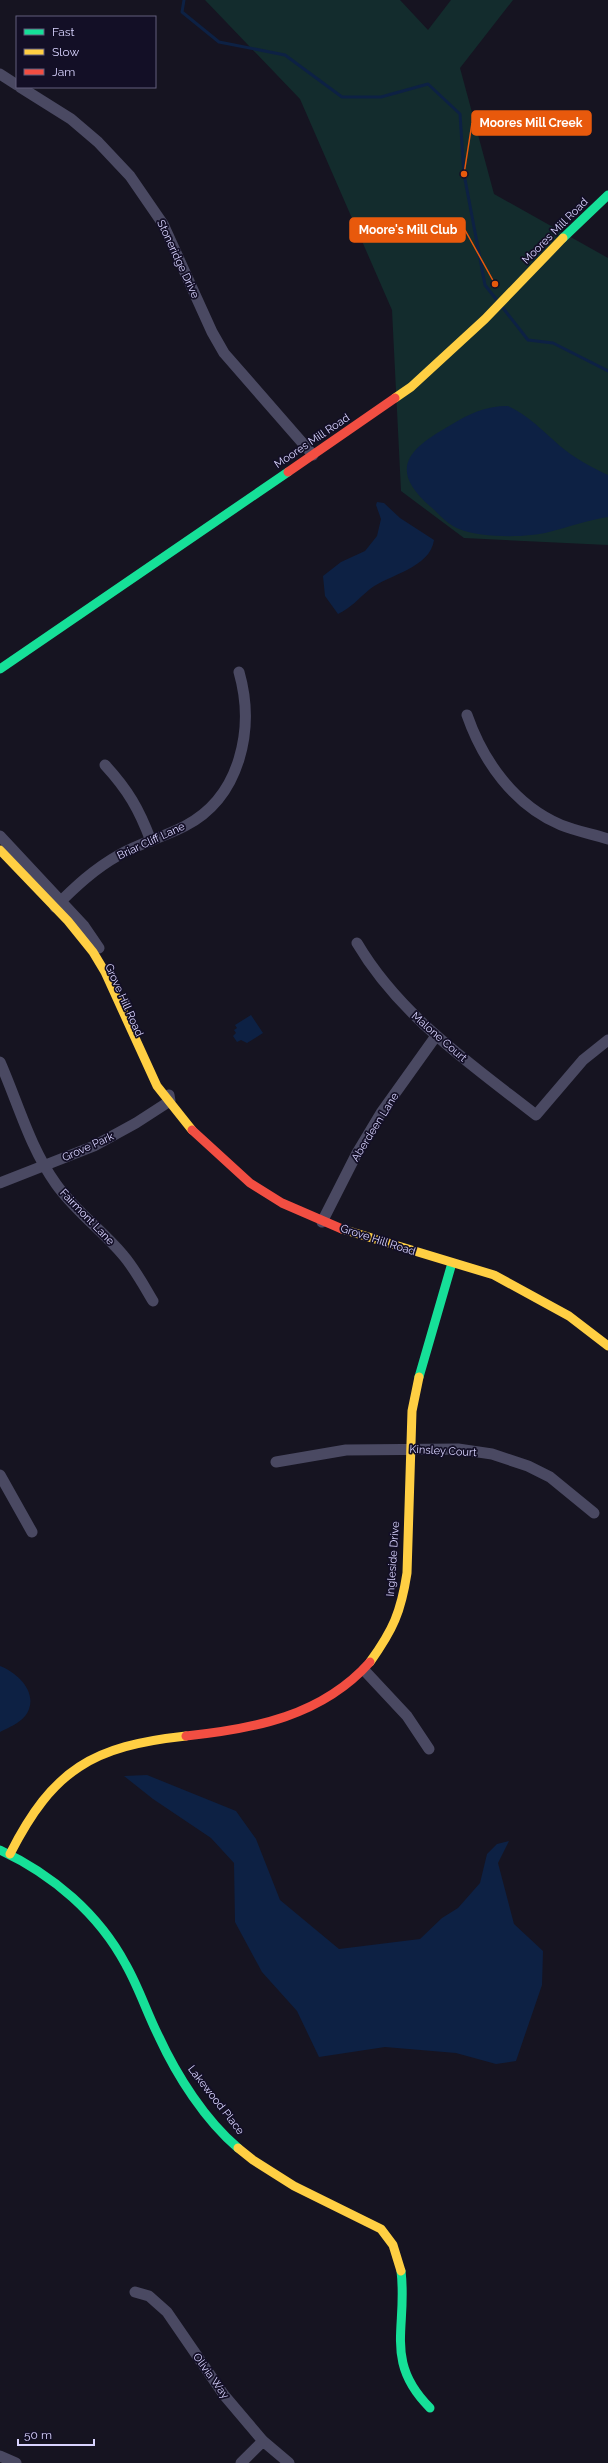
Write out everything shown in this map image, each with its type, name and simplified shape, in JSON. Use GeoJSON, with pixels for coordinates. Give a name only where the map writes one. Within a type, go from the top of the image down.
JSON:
{"type":"FeatureCollection","features":[{"type":"Feature","properties":{"kind":"street"},"geometry":{"type":"LineString","coordinates":[[0,74],[16,84]]}},
{"type":"Feature","properties":{"kind":"street","name":"Stoneridge Drive"},"geometry":{"type":"LineString","coordinates":[[22,88],[71,120],[98,142],[130,176],[162,224],[212,332],[224,353],[313,455]]}},
{"type":"Feature","properties":{"kind":"street","name":"Moores Mill Road"},"geometry":{"type":"LineString","coordinates":[[0,670],[411,387],[485,319],[574,226],[608,195]]}},
{"type":"Feature","properties":{"kind":"street","name":"Briar Cliff Lane"},"geometry":{"type":"LineString","coordinates":[[58,904],[82,881],[106,863],[196,819],[215,801],[230,781],[241,755],[246,730],[246,703],[239,672]]}},
{"type":"Feature","properties":{"kind":"street"},"geometry":{"type":"LineString","coordinates":[[467,715],[475,737],[487,761],[519,797],[559,824],[608,839]]}},
{"type":"Feature","properties":{"kind":"street"},"geometry":{"type":"LineString","coordinates":[[105,764],[124,785],[139,809],[151,841]]}},
{"type":"Feature","properties":{"kind":"street","name":"Grove Hill Road"},"geometry":{"type":"LineString","coordinates":[[0,836],[58,904]]}},
{"type":"Feature","properties":{"kind":"street","name":"Grove Hill Road"},"geometry":{"type":"LineString","coordinates":[[0,850],[84,926],[110,966],[142,1038],[165,1084],[170,1101],[193,1132],[250,1183],[282,1203],[322,1222],[494,1275],[570,1316],[607,1343]]}},
{"type":"Feature","properties":{"kind":"street","name":"Malone Court"},"geometry":{"type":"LineString","coordinates":[[357,943],[370,966],[403,1005],[436,1036],[536,1115],[583,1060],[608,1040]]}},
{"type":"Feature","properties":{"kind":"street","name":"Aberdeen Lane"},"geometry":{"type":"LineString","coordinates":[[322,1222],[356,1153],[381,1113],[436,1036]]}},
{"type":"Feature","properties":{"kind":"street","name":"Fairmont Lane"},"geometry":{"type":"LineString","coordinates":[[0,1062],[44,1165],[70,1202],[126,1259],[153,1301]]}},
{"type":"Feature","properties":{"kind":"street","name":"Grove Park"},"geometry":{"type":"LineString","coordinates":[[0,1183],[94,1146],[136,1123],[170,1101]]}},
{"type":"Feature","properties":{"kind":"street","name":"Ingleside Drive"},"geometry":{"type":"LineString","coordinates":[[10,1854],[23,1827],[44,1796],[61,1778],[81,1764],[124,1746],[267,1725],[300,1714],[350,1683],[364,1670],[396,1621],[403,1599],[407,1573],[412,1411],[422,1362],[452,1263]]}},
{"type":"Feature","properties":{"kind":"street","name":"Kinsley Court"},"geometry":{"type":"LineString","coordinates":[[276,1462],[330,1451],[458,1449],[492,1454],[528,1466],[561,1484],[594,1513]]}},
{"type":"Feature","properties":{"kind":"street"},"geometry":{"type":"LineString","coordinates":[[0,1475],[32,1532]]}},
{"type":"Feature","properties":{"kind":"street"},"geometry":{"type":"LineString","coordinates":[[364,1670],[407,1716],[429,1749]]}},
{"type":"Feature","properties":{"kind":"street","name":"Lakewood Place"},"geometry":{"type":"LineString","coordinates":[[0,1850],[10,1854],[61,1888],[104,1932],[126,1964],[165,2050],[190,2090],[235,2144],[272,2173],[381,2229],[390,2238],[400,2259],[402,2364],[411,2387],[430,2408]]}},
{"type":"Feature","properties":{"kind":"street","name":"Olivia Way"},"geometry":{"type":"LineString","coordinates":[[135,2292],[149,2296],[167,2312],[224,2395],[263,2441],[289,2463]]}},
{"type":"Feature","properties":{"kind":"street"},"geometry":{"type":"LineString","coordinates":[[241,2463],[263,2441]]}},
{"type":"Feature","properties":{"kind":"street"},"geometry":{"type":"LineString","coordinates":[[0,2456],[16,2463]]}},
{"type":"Feature","properties":{"kind":"green space"},"geometry":{"type":"Polygon","coordinates":[[[205,0],[400,0],[428,30],[451,0],[513,0],[460,68],[494,194],[608,258],[608,545],[464,538],[401,491],[392,310],[300,99],[205,0]]]}},
{"type":"Feature","properties":{"kind":"water"},"geometry":{"type":"Polygon","coordinates":[[[508,406],[529,419],[571,454],[608,475],[608,517],[540,534],[504,536],[479,534],[468,532],[451,525],[418,494],[410,482],[407,471],[408,461],[423,443],[470,414],[491,407],[508,406]]]}},
{"type":"Feature","properties":{"kind":"water"},"geometry":{"type":"Polygon","coordinates":[[[377,502],[384,503],[400,518],[434,540],[431,550],[417,564],[370,589],[351,606],[338,614],[325,596],[323,576],[341,562],[365,551],[377,536],[381,519],[376,505],[377,502]]]}},
{"type":"Feature","properties":{"kind":"water"},"geometry":{"type":"Polygon","coordinates":[[[251,1015],[263,1033],[247,1043],[241,1040],[237,1042],[233,1036],[236,1033],[234,1030],[237,1028],[235,1025],[251,1015]]]}},
{"type":"Feature","properties":{"kind":"water"},"geometry":{"type":"Polygon","coordinates":[[[0,1666],[18,1677],[23,1683],[30,1695],[30,1702],[29,1709],[24,1717],[17,1723],[0,1732],[0,1666]]]}},
{"type":"Feature","properties":{"kind":"water"},"geometry":{"type":"Polygon","coordinates":[[[147,1775],[236,1811],[256,1839],[280,1900],[339,1949],[420,1939],[442,1918],[458,1908],[480,1883],[487,1854],[497,1844],[509,1841],[498,1863],[514,1924],[543,1951],[542,1985],[516,2061],[496,2064],[456,2053],[385,2047],[319,2057],[297,2011],[262,1972],[235,1922],[234,1863],[211,1838],[153,1799],[124,1776],[147,1775]]]}},
{"type":"Feature","properties":{"kind":"waterway"},"geometry":{"type":"LineString","coordinates":[[184,0],[182,12],[219,42],[285,55],[342,97],[381,97],[428,84],[460,114],[464,174],[485,285],[496,299]]}},
{"type":"Feature","properties":{"kind":"waterway"},"geometry":{"type":"LineString","coordinates":[[503,308],[528,340],[553,343],[608,371]]}},
{"type":"Feature","properties":{"kind":"traffic: fast"},"geometry":{"type":"LineString","coordinates":[[563,238],[608,195]]}},
{"type":"Feature","properties":{"kind":"traffic: fast"},"geometry":{"type":"LineString","coordinates":[[0,669],[288,472]]}},
{"type":"Feature","properties":{"kind":"traffic: fast"},"geometry":{"type":"LineString","coordinates":[[419,1377],[452,1263]]}},
{"type":"Feature","properties":{"kind":"traffic: fast"},"geometry":{"type":"LineString","coordinates":[[0,1850],[38,1871],[56,1883],[72,1897],[102,1929],[115,1946],[131,1974],[166,2052],[183,2082],[203,2111],[238,2148]]}},
{"type":"Feature","properties":{"kind":"traffic: fast"},"geometry":{"type":"LineString","coordinates":[[401,2271],[402,2291],[400,2343],[402,2359],[407,2375],[416,2391],[430,2408]]}},
{"type":"Feature","properties":{"kind":"traffic: slow"},"geometry":{"type":"LineString","coordinates":[[395,398],[411,387],[485,319],[563,238]]}},
{"type":"Feature","properties":{"kind":"traffic: slow"},"geometry":{"type":"LineString","coordinates":[[0,850],[68,921],[93,952],[105,972],[157,1086],[192,1130]]}},
{"type":"Feature","properties":{"kind":"traffic: slow"},"geometry":{"type":"LineString","coordinates":[[342,1229],[494,1275],[569,1316],[608,1346]]}},
{"type":"Feature","properties":{"kind":"traffic: slow"},"geometry":{"type":"LineString","coordinates":[[370,1662],[385,1640],[395,1620],[405,1587],[407,1573],[412,1411],[419,1377]]}},
{"type":"Feature","properties":{"kind":"traffic: slow"},"geometry":{"type":"LineString","coordinates":[[10,1854],[26,1825],[43,1801],[60,1782],[79,1767],[101,1755],[125,1747],[154,1740],[186,1736]]}},
{"type":"Feature","properties":{"kind":"traffic: slow"},"geometry":{"type":"LineString","coordinates":[[238,2148],[253,2160],[294,2186],[381,2229],[393,2245],[401,2271]]}},
{"type":"Feature","properties":{"kind":"traffic: jam"},"geometry":{"type":"LineString","coordinates":[[288,472],[395,398]]}},
{"type":"Feature","properties":{"kind":"traffic: jam"},"geometry":{"type":"LineString","coordinates":[[192,1130],[250,1183],[282,1203],[342,1229]]}},
{"type":"Feature","properties":{"kind":"traffic: jam"},"geometry":{"type":"LineString","coordinates":[[186,1736],[237,1729],[286,1717],[331,1695],[351,1680],[370,1662]]}},
{"type":"Feature","properties":{"kind":"place","name":"Moores Mill Creek"},"geometry":{"type":"Point","coordinates":[464,174]}},
{"type":"Feature","properties":{"kind":"place","name":"Moore's Mill Club"},"geometry":{"type":"Point","coordinates":[495,284]}}]}
